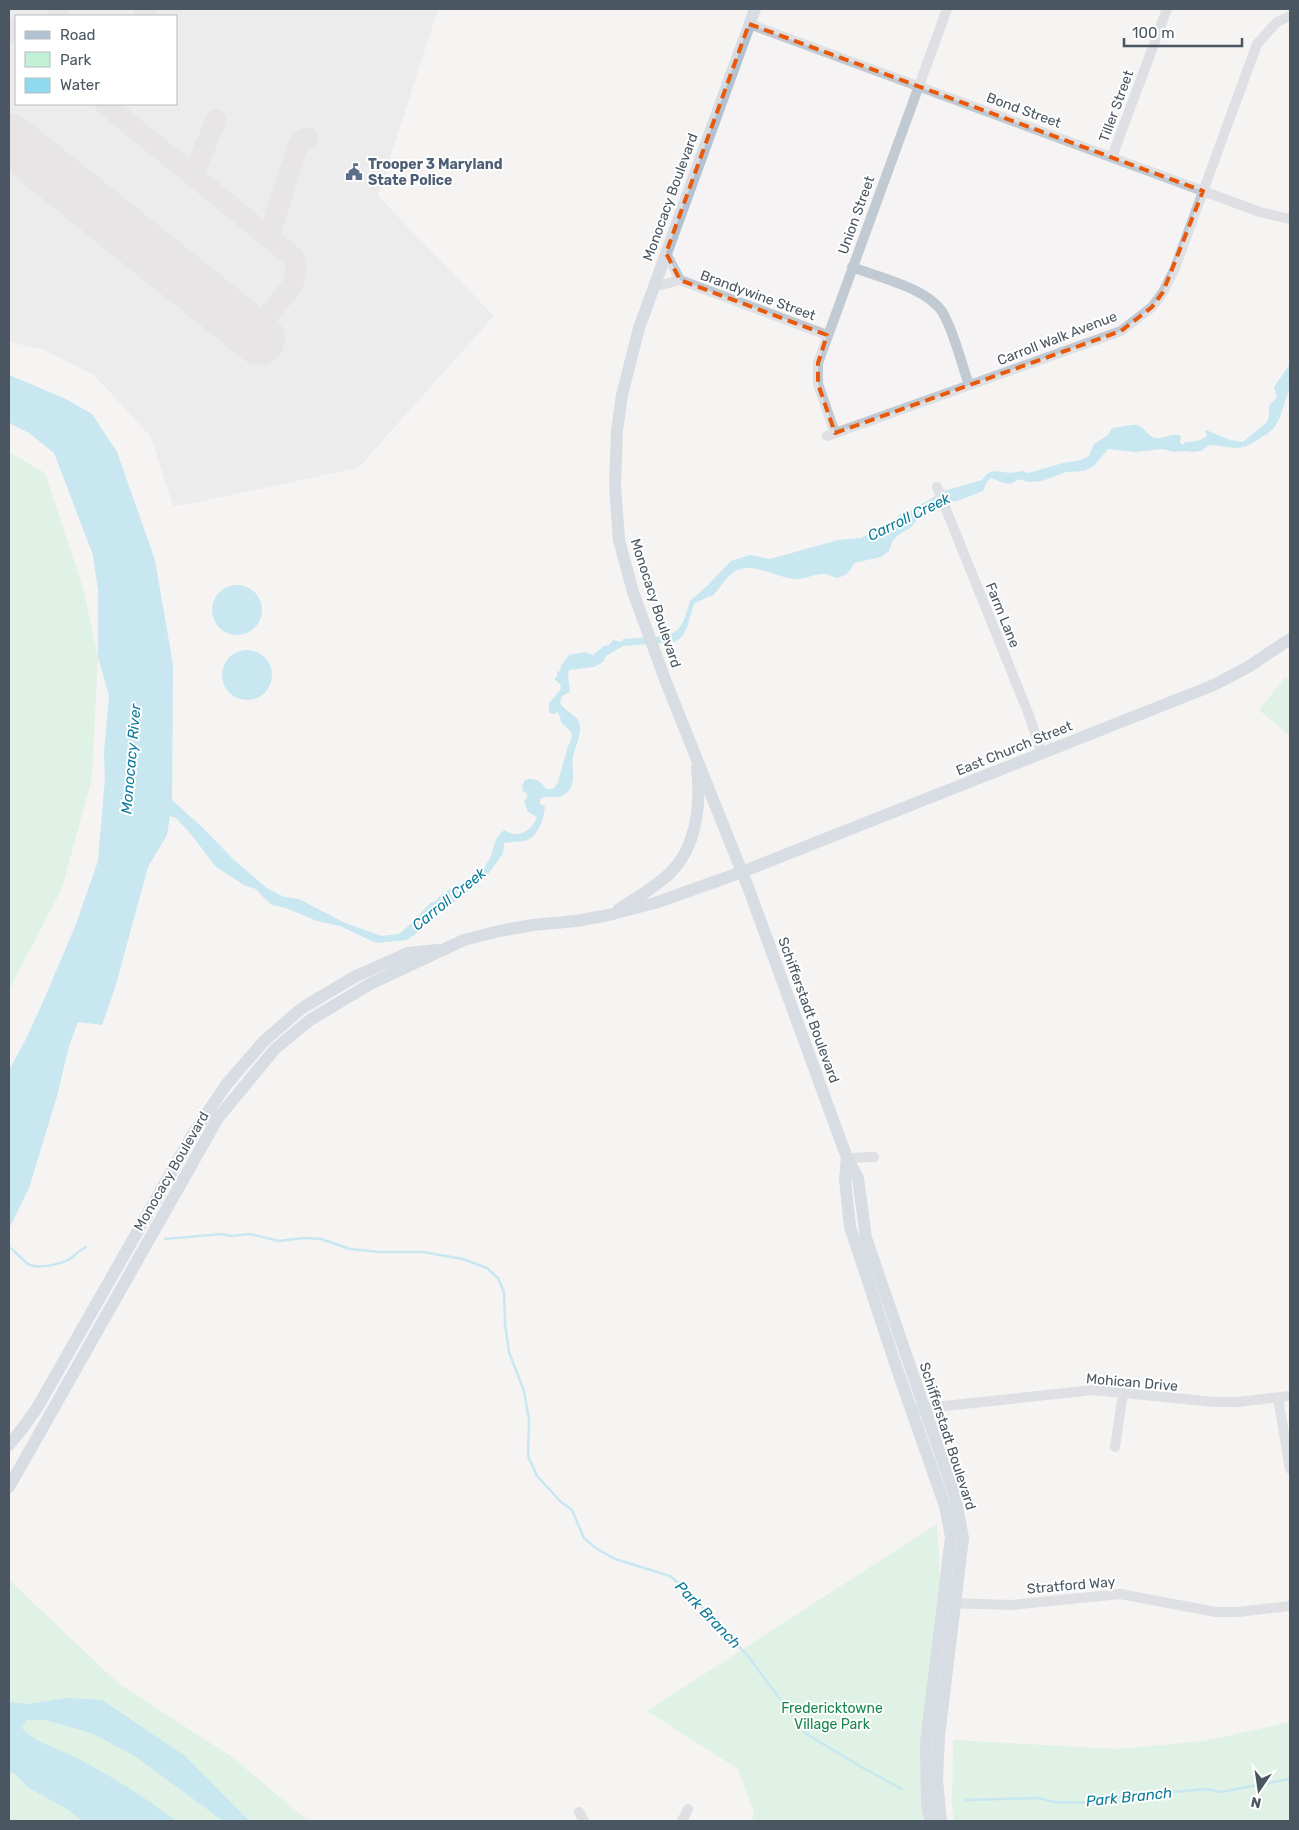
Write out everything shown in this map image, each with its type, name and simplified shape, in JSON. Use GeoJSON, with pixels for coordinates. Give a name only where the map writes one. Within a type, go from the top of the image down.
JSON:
{"type":"FeatureCollection","features":[{"type":"Feature","properties":{"kind":"main road","name":"Monocacy Boulevard"},"geometry":{"type":"LineString","coordinates":[[9,1487],[218,1118],[275,1049],[310,1020],[370,984],[464,940],[499,931],[609,915],[658,902],[742,872],[666,682],[633,592],[619,540],[615,486],[617,431],[622,395],[639,328],[754,9]]}},
{"type":"Feature","properties":{"kind":"main road","name":"East Church Street"},"geometry":{"type":"LineString","coordinates":[[742,872],[1214,685],[1248,667],[1290,639]]}},
{"type":"Feature","properties":{"kind":"main road"},"geometry":{"type":"LineString","coordinates":[[609,915],[644,893],[671,872],[686,850],[694,833],[697,819],[698,798],[695,755]]}},
{"type":"Feature","properties":{"kind":"main road","name":"Schifferstadt Boulevard"},"geometry":{"type":"LineString","coordinates":[[742,872],[847,1158],[858,1178],[866,1238],[918,1409],[945,1506],[951,1536],[926,1743],[927,1802],[930,1821]]}},
{"type":"Feature","properties":{"kind":"main road","name":"Monocacy Boulevard"},"geometry":{"type":"LineString","coordinates":[[9,1445],[37,1408],[193,1134],[226,1085],[263,1042],[302,1008],[356,976],[408,953],[442,950]]}},
{"type":"Feature","properties":{"kind":"main road","name":"Schifferstadt Boulevard"},"geometry":{"type":"LineString","coordinates":[[918,1409],[956,1500],[964,1538],[940,1736],[937,1780],[941,1821]]}},
{"type":"Feature","properties":{"kind":"street","name":"Union Street"},"geometry":{"type":"LineString","coordinates":[[831,435],[818,384],[818,364],[946,9]]}},
{"type":"Feature","properties":{"kind":"street","name":"Tiller Street"},"geometry":{"type":"LineString","coordinates":[[1112,157],[1167,9]]}},
{"type":"Feature","properties":{"kind":"street","name":"Carroll Walk Avenue"},"geometry":{"type":"LineString","coordinates":[[831,435],[1121,331],[1152,307],[1163,292],[1175,268],[1257,44],[1277,22],[1290,16]]}},
{"type":"Feature","properties":{"kind":"street","name":"Bond Street"},"geometry":{"type":"LineString","coordinates":[[749,24],[1260,212],[1290,219]]}},
{"type":"Feature","properties":{"kind":"street","name":"Brandywine Street"},"geometry":{"type":"LineString","coordinates":[[666,253],[680,280]]}},
{"type":"Feature","properties":{"kind":"street"},"geometry":{"type":"LineString","coordinates":[[852,267],[913,290],[932,300],[942,312],[950,330],[969,385]]}},
{"type":"Feature","properties":{"kind":"street","name":"Brandywine Street"},"geometry":{"type":"LineString","coordinates":[[654,286],[680,280],[827,335]]}},
{"type":"Feature","properties":{"kind":"street","name":"Farm Lane"},"geometry":{"type":"LineString","coordinates":[[938,487],[1027,710],[1042,753]]}},
{"type":"Feature","properties":{"kind":"street"},"geometry":{"type":"LineString","coordinates":[[847,1158],[874,1157]]}},
{"type":"Feature","properties":{"kind":"street","name":"Mohican Drive"},"geometry":{"type":"LineString","coordinates":[[918,1409],[1092,1390],[1214,1402],[1290,1396]]}},
{"type":"Feature","properties":{"kind":"street"},"geometry":{"type":"LineString","coordinates":[[1115,1447],[1123,1393]]}},
{"type":"Feature","properties":{"kind":"street"},"geometry":{"type":"LineString","coordinates":[[1278,1398],[1290,1469]]}},
{"type":"Feature","properties":{"kind":"street","name":"Stratford Way"},"geometry":{"type":"LineString","coordinates":[[943,1603],[1012,1605],[1120,1594],[1216,1612],[1238,1612],[1290,1606]]}},
{"type":"Feature","properties":{"kind":"street"},"geometry":{"type":"LineString","coordinates":[[682,1821],[688,1809]]}},
{"type":"Feature","properties":{"kind":"highlighted area"},"geometry":{"type":"Polygon","coordinates":[[[749,24],[1203,191],[1163,292],[1152,307],[1121,331],[835,433],[818,384],[818,363],[827,335],[680,280],[666,253],[749,24]]]}},
{"type":"Feature","properties":{"kind":"shaded area"},"geometry":{"type":"Polygon","coordinates":[[[9,9],[438,9],[378,196],[494,316],[358,468],[173,506],[151,437],[94,375],[44,350],[9,342],[9,9]]]}},
{"type":"Feature","properties":{"kind":"green space"},"geometry":{"type":"Polygon","coordinates":[[[9,452],[45,473],[83,588],[98,657],[92,778],[62,888],[9,990],[9,452]]]}},
{"type":"Feature","properties":{"kind":"green space"},"geometry":{"type":"Polygon","coordinates":[[[1285,677],[1290,682],[1290,736],[1259,710],[1285,677]]]}},
{"type":"Feature","properties":{"kind":"green space","name":"Fredericktowne Village Park"},"geometry":{"type":"Polygon","coordinates":[[[937,1524],[943,1635],[934,1747],[921,1785],[923,1821],[752,1821],[754,1813],[738,1769],[647,1711],[937,1524]]]}},
{"type":"Feature","properties":{"kind":"green space"},"geometry":{"type":"Polygon","coordinates":[[[9,1580],[119,1684],[232,1757],[308,1821],[9,1821],[9,1580]]]}},
{"type":"Feature","properties":{"kind":"green space"},"geometry":{"type":"Polygon","coordinates":[[[1290,1722],[1290,1821],[954,1821],[952,1810],[953,1740],[1116,1749],[1205,1741],[1290,1722]]]}},
{"type":"Feature","properties":{"kind":"water"},"geometry":{"type":"Polygon","coordinates":[[[1290,364],[1290,387],[1280,417],[1274,428],[1249,445],[1232,448],[1209,445],[1201,451],[1192,452],[1174,452],[1163,449],[1135,452],[1108,449],[1094,466],[1084,471],[1066,472],[1042,481],[1028,482],[1018,479],[1015,482],[1008,483],[991,478],[986,483],[983,491],[957,501],[947,502],[924,512],[910,528],[898,535],[892,542],[889,551],[881,557],[854,563],[845,575],[836,578],[828,574],[822,574],[795,579],[753,568],[736,571],[727,578],[712,597],[710,596],[695,603],[686,630],[674,642],[623,646],[606,656],[603,662],[594,667],[569,670],[570,692],[562,696],[560,703],[577,719],[580,726],[573,757],[573,781],[570,788],[562,796],[540,799],[540,804],[545,806],[542,822],[537,832],[525,841],[504,843],[503,853],[483,880],[450,905],[444,906],[437,913],[430,916],[426,925],[407,940],[376,943],[340,926],[317,921],[286,908],[272,905],[256,889],[244,885],[216,867],[190,833],[176,818],[170,816],[167,835],[148,867],[115,988],[102,1025],[78,1022],[69,1046],[57,1096],[29,1188],[9,1229],[9,1070],[26,1039],[46,995],[76,924],[98,861],[109,696],[98,657],[98,590],[93,555],[54,453],[29,433],[9,423],[9,375],[66,399],[92,414],[117,452],[155,560],[173,665],[172,800],[234,860],[267,888],[284,897],[299,899],[345,923],[382,936],[399,934],[430,903],[436,901],[451,888],[483,871],[491,856],[496,839],[505,830],[510,833],[519,834],[535,822],[537,817],[528,812],[524,801],[527,798],[527,794],[523,791],[522,786],[525,780],[534,779],[540,782],[546,789],[553,789],[558,782],[572,733],[561,722],[557,712],[554,714],[549,713],[549,703],[561,689],[560,684],[554,679],[569,655],[585,652],[593,655],[604,646],[609,645],[613,640],[622,642],[623,639],[667,636],[678,630],[684,620],[690,601],[731,561],[750,555],[770,559],[838,540],[861,538],[892,522],[901,513],[912,510],[944,491],[982,480],[988,473],[994,471],[1011,473],[1022,471],[1029,473],[1081,460],[1089,456],[1094,444],[1108,435],[1112,428],[1137,425],[1154,438],[1181,436],[1180,442],[1183,445],[1185,442],[1203,439],[1207,435],[1206,430],[1230,440],[1243,442],[1267,422],[1269,407],[1277,398],[1274,387],[1290,364]]]}},
{"type":"Feature","properties":{"kind":"water"},"geometry":{"type":"Polygon","coordinates":[[[237,585],[247,587],[255,592],[260,600],[262,610],[260,620],[255,628],[247,633],[237,635],[227,633],[219,628],[214,620],[212,610],[214,600],[219,592],[227,587],[237,585]]]}},
{"type":"Feature","properties":{"kind":"water"},"geometry":{"type":"Polygon","coordinates":[[[242,650],[252,650],[265,657],[272,670],[272,680],[265,693],[252,700],[242,700],[233,696],[226,689],[222,680],[222,670],[226,661],[233,654],[242,650]]]}},
{"type":"Feature","properties":{"kind":"water"},"geometry":{"type":"Polygon","coordinates":[[[67,1698],[102,1700],[185,1756],[249,1821],[223,1821],[135,1756],[91,1733],[45,1720],[27,1720],[22,1728],[41,1742],[79,1759],[117,1780],[176,1821],[83,1821],[67,1809],[29,1788],[15,1774],[9,1771],[9,1702],[29,1704],[67,1698]]]}},
{"type":"Feature","properties":{"kind":"waterway","name":"Park Branch"},"geometry":{"type":"LineString","coordinates":[[165,1239],[222,1234],[231,1236],[250,1234],[279,1241],[304,1238],[321,1239],[350,1249],[380,1252],[423,1252],[463,1259],[487,1268],[498,1278],[504,1292],[505,1324],[509,1352],[524,1391],[529,1420],[528,1456],[537,1476],[561,1502],[572,1510],[584,1538],[597,1549],[615,1559],[670,1576],[683,1587],[748,1656],[805,1733],[902,1789]]}},
{"type":"Feature","properties":{"kind":"waterway","name":"Park Branch"},"geometry":{"type":"LineString","coordinates":[[9,1247],[28,1264],[34,1266],[66,1261],[86,1247]]}},
{"type":"Feature","properties":{"kind":"waterway","name":"Park Branch"},"geometry":{"type":"LineString","coordinates":[[966,1800],[1039,1798],[1054,1802],[1099,1803],[1111,1798],[1206,1789],[1221,1792],[1290,1779]]}},
{"type":"Feature","properties":{"kind":"taxiway"},"geometry":{"type":"LineString","coordinates":[[57,15],[59,9]]}},
{"type":"Feature","properties":{"kind":"taxiway"},"geometry":{"type":"LineString","coordinates":[[143,15],[146,9]]}},
{"type":"Feature","properties":{"kind":"taxiway"},"geometry":{"type":"LineString","coordinates":[[9,27],[15,32]]}},
{"type":"Feature","properties":{"kind":"taxiway"},"geometry":{"type":"LineString","coordinates":[[106,105],[292,256],[296,269],[294,280],[288,291],[274,308],[263,318],[235,321]]}},
{"type":"Feature","properties":{"kind":"taxiway"},"geometry":{"type":"LineString","coordinates":[[193,175],[216,120]]}},
{"type":"Feature","properties":{"kind":"taxiway"},"geometry":{"type":"LineString","coordinates":[[269,237],[296,151],[302,140],[308,138]]}},
{"type":"Feature","properties":{"kind":"runway"},"geometry":{"type":"LineString","coordinates":[[9,139],[259,339]]}},
{"type":"Feature","properties":{"kind":"place","name":"Trooper 3 Maryland State Police"},"geometry":{"type":"Point","coordinates":[354,172]}},
{"type":"Feature","properties":{"kind":"water label","name":"Carroll Creek"},"geometry":{"type":"Point","coordinates":[909,517]}},
{"type":"Feature","properties":{"kind":"water label","name":"Monocacy River"},"geometry":{"type":"Point","coordinates":[131,759]}},
{"type":"Feature","properties":{"kind":"water label","name":"Carroll Creek"},"geometry":{"type":"Point","coordinates":[449,899]}}]}
